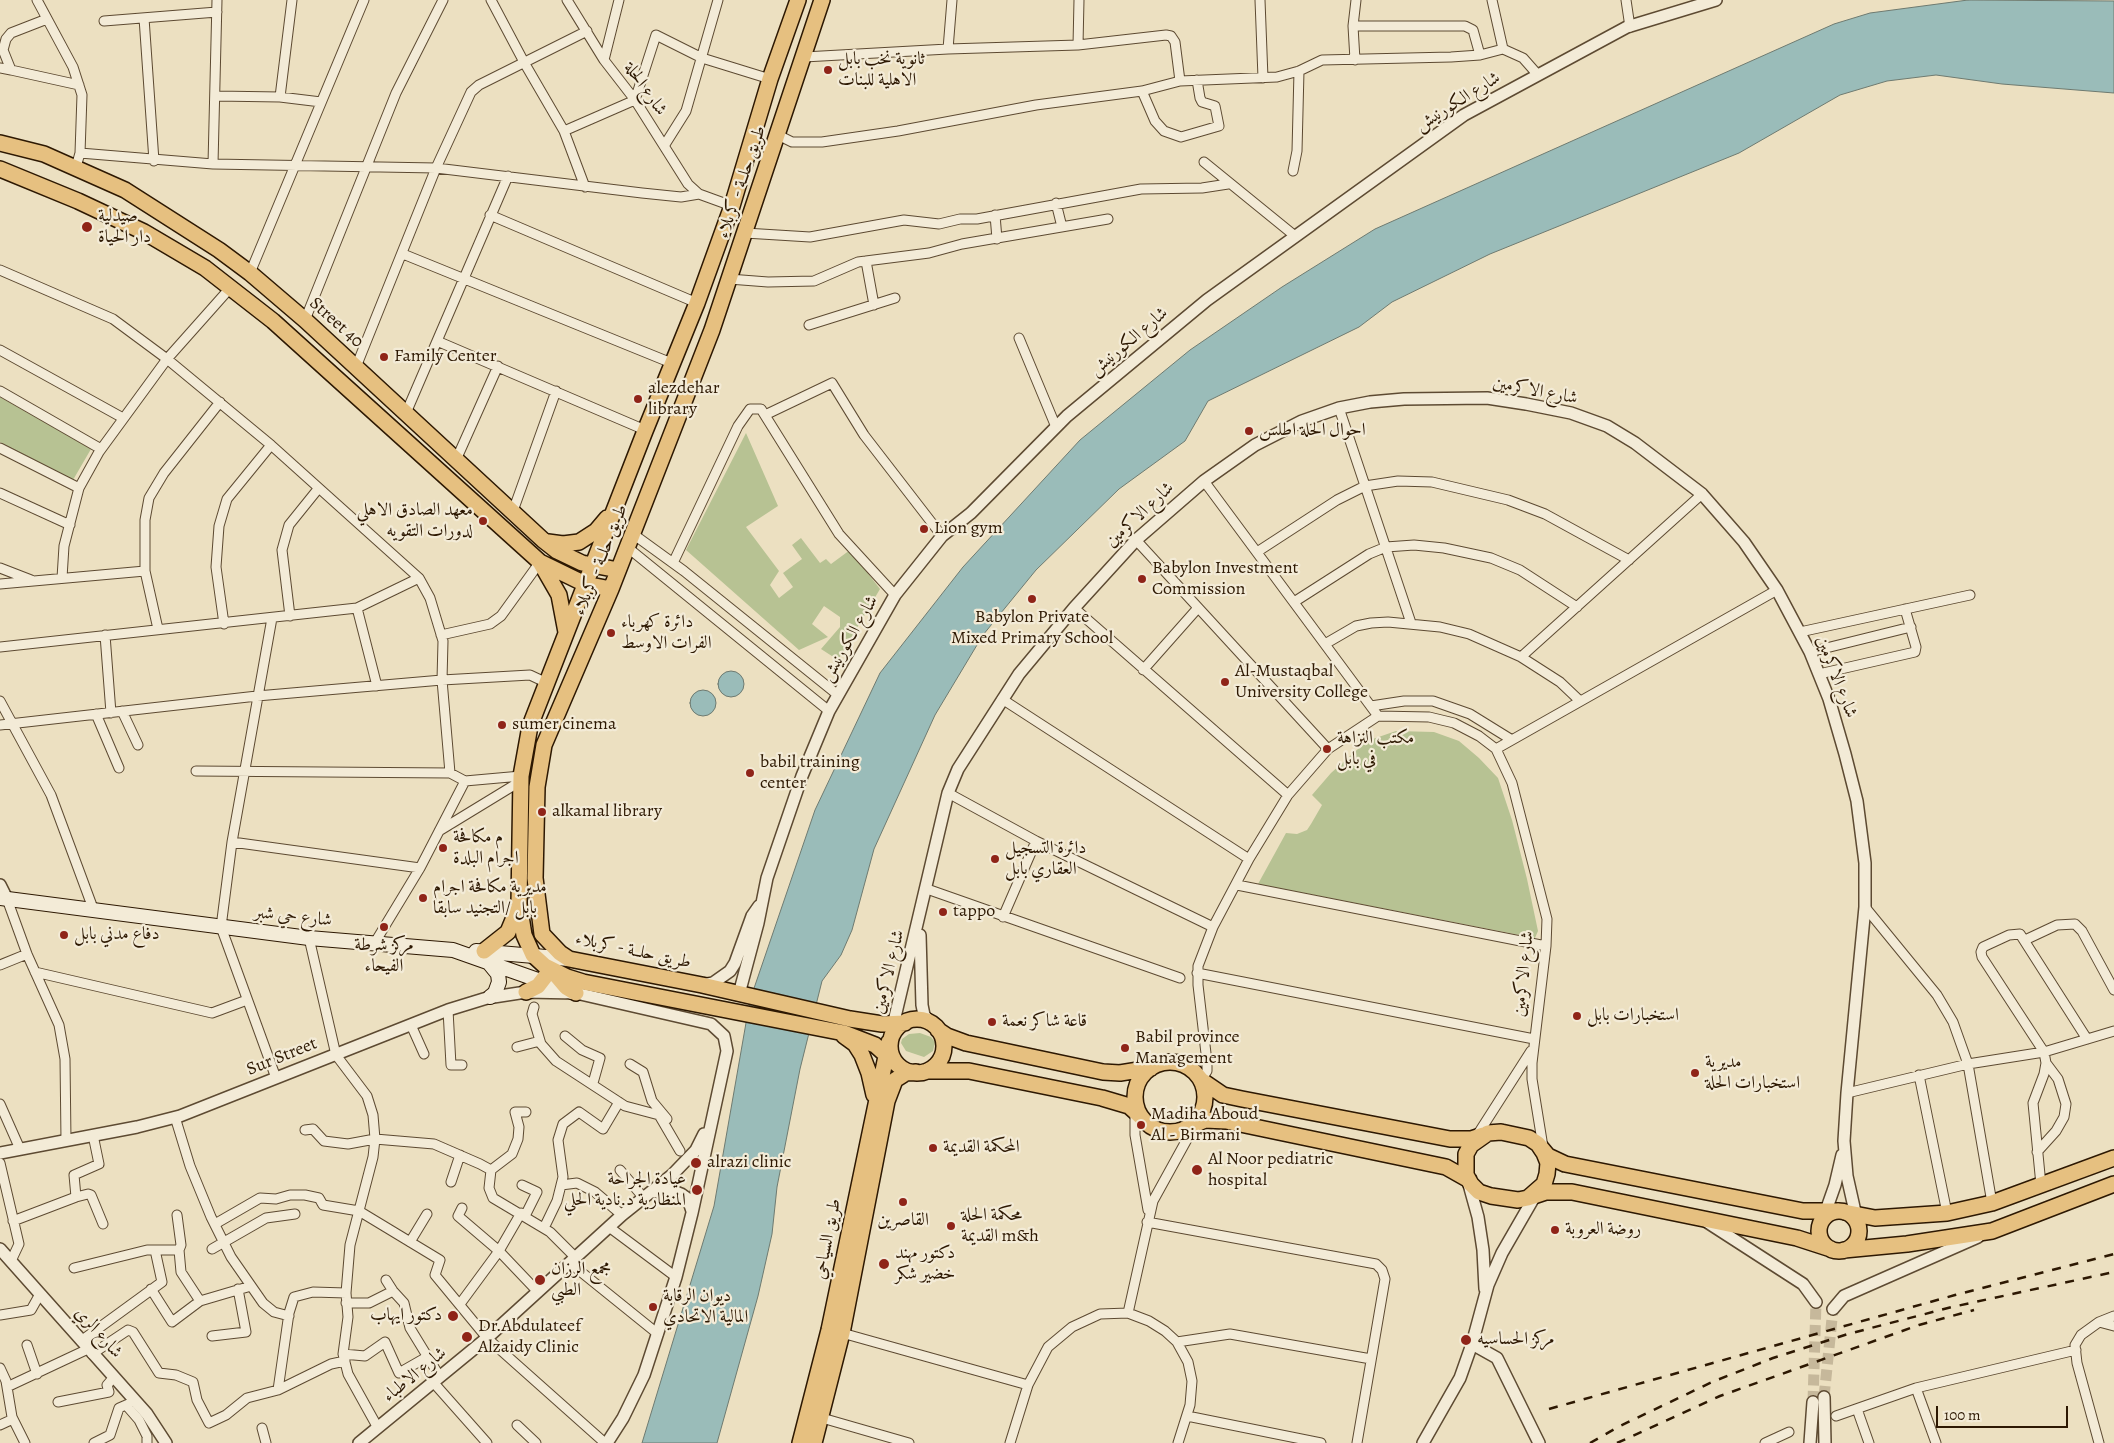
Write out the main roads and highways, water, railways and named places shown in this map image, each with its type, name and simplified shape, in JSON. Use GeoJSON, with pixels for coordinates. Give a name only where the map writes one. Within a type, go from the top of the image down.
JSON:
{"type":"FeatureCollection","features":[{"type":"Feature","properties":{"kind":"main road","name":"طريق حلــة - كربلاء"},"geometry":{"type":"LineString","coordinates":[[544,966],[524,936],[519,904],[521,778],[530,726],[613,511],[674,364],[697,303],[732,206],[770,79],[798,0]]}},
{"type":"Feature","properties":{"kind":"main road","name":"طريق حلــة - كربلاء"},"geometry":{"type":"LineString","coordinates":[[822,0],[712,330],[634,543],[618,570],[544,745],[537,787],[535,878],[542,934],[560,953],[569,959],[702,985],[872,1023],[893,1040]]}},
{"type":"Feature","properties":{"kind":"main road","name":"Street 40"},"geometry":{"type":"LineString","coordinates":[[0,143],[78,160],[199,236],[250,273],[305,320],[543,540],[557,551],[592,566],[618,570]]}},
{"type":"Feature","properties":{"kind":"main road"},"geometry":{"type":"LineString","coordinates":[[0,169],[78,200],[158,240],[231,287],[273,321],[540,562],[585,584],[611,589]]}},
{"type":"Feature","properties":{"kind":"main road"},"geometry":{"type":"LineString","coordinates":[[158,240],[169,233],[172,219]]}},
{"type":"Feature","properties":{"kind":"main road"},"geometry":{"type":"LineString","coordinates":[[186,257],[188,244],[199,236]]}},
{"type":"Feature","properties":{"kind":"main road"},"geometry":{"type":"LineString","coordinates":[[543,540],[563,544],[579,542],[596,531],[613,511]]}},
{"type":"Feature","properties":{"kind":"main road"},"geometry":{"type":"LineString","coordinates":[[540,562],[559,595],[566,635]]}},
{"type":"Feature","properties":{"kind":"main road","name":"شارع حي شبر"},"geometry":{"type":"LineString","coordinates":[[3,899],[309,938],[453,950],[486,957]]}},
{"type":"Feature","properties":{"kind":"main road"},"geometry":{"type":"LineString","coordinates":[[486,957],[513,924],[519,904]]}},
{"type":"Feature","properties":{"kind":"main road"},"geometry":{"type":"LineString","coordinates":[[526,992],[544,966],[542,934]]}},
{"type":"Feature","properties":{"kind":"main road"},"geometry":{"type":"LineString","coordinates":[[486,957],[544,966],[583,982],[832,1030],[875,1045],[893,1040],[918,1022],[966,1043],[1103,1072],[1120,1073],[1171,1062],[1183,1064],[1194,1070],[1202,1080],[1223,1095],[1450,1139],[1476,1139],[1501,1132],[1528,1138],[1543,1153],[1557,1162],[1565,1164],[1803,1211],[1840,1216],[1875,1218],[1948,1213],[1992,1203],[2114,1158]]}},
{"type":"Feature","properties":{"kind":"main road"},"geometry":{"type":"LineString","coordinates":[[486,957],[544,966],[569,959]]}},
{"type":"Feature","properties":{"kind":"main road"},"geometry":{"type":"LineString","coordinates":[[486,957],[498,974],[499,982],[495,993],[490,997]]}},
{"type":"Feature","properties":{"kind":"main road"},"geometry":{"type":"LineString","coordinates":[[544,966],[566,987],[576,993],[567,977],[564,966],[569,959]]}},
{"type":"Feature","properties":{"kind":"main road"},"geometry":{"type":"LineString","coordinates":[[922,1071],[935,1067],[944,1053],[945,1045],[935,1028]]}},
{"type":"Feature","properties":{"kind":"main road"},"geometry":{"type":"LineString","coordinates":[[832,1030],[847,1037],[862,1055],[873,1087],[873,1108]]}},
{"type":"Feature","properties":{"kind":"main road"},"geometry":{"type":"LineString","coordinates":[[893,1040],[904,1070],[969,1071],[1102,1098],[1129,1106],[1151,1126],[1164,1132],[1180,1131],[1195,1122],[1212,1119],[1446,1167],[1467,1178],[1479,1192],[1490,1196],[1518,1200],[1546,1192],[1572,1192],[1798,1238],[1838,1249],[1907,1244],[1992,1231],[2114,1184]]}},
{"type":"Feature","properties":{"kind":"main road","name":"طريق السياحي"},"geometry":{"type":"LineString","coordinates":[[808,1439],[823,1381],[873,1108],[893,1040]]}},
{"type":"Feature","properties":{"kind":"main road"},"geometry":{"type":"LineString","coordinates":[[1137,1113],[1135,1092],[1140,1079],[1152,1067]]}},
{"type":"Feature","properties":{"kind":"main road","name":"طريق السياحي"},"geometry":{"type":"LineString","coordinates":[[808,1439],[822,1418],[823,1381],[842,1332],[888,1095],[895,1080],[906,1073],[922,1071]]}},
{"type":"Feature","properties":{"kind":"main road"},"geometry":{"type":"LineString","coordinates":[[1195,1122],[1206,1098],[1202,1080]]}},
{"type":"Feature","properties":{"kind":"main road"},"geometry":{"type":"LineString","coordinates":[[1467,1178],[1466,1154],[1476,1139]]}},
{"type":"Feature","properties":{"kind":"main road"},"geometry":{"type":"LineString","coordinates":[[1534,1195],[1548,1174],[1543,1153]]}},
{"type":"Feature","properties":{"kind":"main road"},"geometry":{"type":"LineString","coordinates":[[1840,1216],[1857,1238],[1849,1248],[1838,1249],[1826,1245],[1820,1235],[1840,1216]]}},
{"type":"Feature","properties":{"kind":"water"},"geometry":{"type":"Polygon","coordinates":[[[1968,0],[2114,1],[2114,93],[2002,84],[1936,75],[1887,81],[1840,95],[1739,153],[1490,254],[1392,302],[1359,327],[1208,401],[1185,441],[1119,489],[1036,570],[983,635],[935,715],[874,849],[852,930],[841,955],[822,981],[800,1069],[777,1187],[772,1234],[758,1296],[717,1443],[642,1443],[714,1206],[750,1000],[815,810],[880,673],[963,567],[1080,440],[1190,350],[1282,287],[1375,229],[1834,24],[1870,13],[1968,0]]]}},
{"type":"Feature","properties":{"kind":"water"},"geometry":{"type":"Polygon","coordinates":[[[731,671],[740,675],[744,684],[740,693],[731,697],[722,693],[718,684],[722,675],[731,671]]]}},
{"type":"Feature","properties":{"kind":"water"},"geometry":{"type":"Polygon","coordinates":[[[703,690],[712,694],[716,703],[712,712],[703,716],[694,712],[690,703],[694,694],[703,690]]]}},
{"type":"Feature","properties":{"kind":"tunnel"},"geometry":{"type":"LineString","coordinates":[[1813,1402],[1816,1302]]}},
{"type":"Feature","properties":{"kind":"tunnel"},"geometry":{"type":"LineString","coordinates":[[1824,1397],[1833,1309]]}},
{"type":"Feature","properties":{"kind":"railway"},"geometry":{"type":"LineString","coordinates":[[1549,1409],[1955,1295],[2114,1254]]}},
{"type":"Feature","properties":{"kind":"railway"},"geometry":{"type":"LineString","coordinates":[[1590,1443],[1620,1426],[1712,1382],[1773,1358],[1848,1334],[1952,1307],[2114,1272]]}},
{"type":"Feature","properties":{"kind":"railway"},"geometry":{"type":"LineString","coordinates":[[1617,1443],[1720,1396],[1919,1325],[1974,1310]]}},
{"type":"Feature","properties":{"kind":"place","name":"ثانوية نخب بابل الاهلية للبنات"},"geometry":{"type":"Point","coordinates":[828,70]}},
{"type":"Feature","properties":{"kind":"place","name":"صيدلية دار الحياة"},"geometry":{"type":"Point","coordinates":[87,227]}},
{"type":"Feature","properties":{"kind":"place","name":"Family Center"},"geometry":{"type":"Point","coordinates":[384,357]}},
{"type":"Feature","properties":{"kind":"place","name":"alezdehar library"},"geometry":{"type":"Point","coordinates":[638,399]}},
{"type":"Feature","properties":{"kind":"place","name":"احوال الحلة اطلس"},"geometry":{"type":"Point","coordinates":[1249,431]}},
{"type":"Feature","properties":{"kind":"place","name":"معهد الصادق الاهلي لدورات التقويه"},"geometry":{"type":"Point","coordinates":[483,521]}},
{"type":"Feature","properties":{"kind":"place","name":"Lion gym"},"geometry":{"type":"Point","coordinates":[924,529]}},
{"type":"Feature","properties":{"kind":"place","name":"Babylon Investment Commission"},"geometry":{"type":"Point","coordinates":[1142,579]}},
{"type":"Feature","properties":{"kind":"place","name":"Babylon Private Mixed Primary School"},"geometry":{"type":"Point","coordinates":[1032,599]}},
{"type":"Feature","properties":{"kind":"place","name":"دائرة كهرباء الفرات الاوسط"},"geometry":{"type":"Point","coordinates":[611,633]}},
{"type":"Feature","properties":{"kind":"place","name":"Al-Mustaqbal University College"},"geometry":{"type":"Point","coordinates":[1225,682]}},
{"type":"Feature","properties":{"kind":"place","name":"sumer cinema"},"geometry":{"type":"Point","coordinates":[502,725]}},
{"type":"Feature","properties":{"kind":"place","name":"مكتب النزاهة في بابل"},"geometry":{"type":"Point","coordinates":[1327,749]}},
{"type":"Feature","properties":{"kind":"place","name":"babil training center"},"geometry":{"type":"Point","coordinates":[750,773]}},
{"type":"Feature","properties":{"kind":"place","name":"alkamal library"},"geometry":{"type":"Point","coordinates":[542,812]}},
{"type":"Feature","properties":{"kind":"place","name":"م مكافحة اجرام البلدة"},"geometry":{"type":"Point","coordinates":[443,848]}},
{"type":"Feature","properties":{"kind":"place","name":"دائرة التسجيل العقاري بابل"},"geometry":{"type":"Point","coordinates":[995,859]}},
{"type":"Feature","properties":{"kind":"place","name":"مديرية مكافحة اجرام بابل /التجنيد سابقا"},"geometry":{"type":"Point","coordinates":[423,898]}},
{"type":"Feature","properties":{"kind":"place","name":"tappo"},"geometry":{"type":"Point","coordinates":[943,912]}},
{"type":"Feature","properties":{"kind":"place","name":"مركز شرطة الفيحاء"},"geometry":{"type":"Point","coordinates":[384,927]}},
{"type":"Feature","properties":{"kind":"place","name":"دفاع مدني بابل"},"geometry":{"type":"Point","coordinates":[64,935]}},
{"type":"Feature","properties":{"kind":"place","name":"استخبارات بابل"},"geometry":{"type":"Point","coordinates":[1577,1016]}},
{"type":"Feature","properties":{"kind":"place","name":"قاعة شاكر نعمة"},"geometry":{"type":"Point","coordinates":[992,1022]}},
{"type":"Feature","properties":{"kind":"place","name":"Babil province Management"},"geometry":{"type":"Point","coordinates":[1125,1048]}},
{"type":"Feature","properties":{"kind":"place","name":"مديرية استخبارات الحلة"},"geometry":{"type":"Point","coordinates":[1695,1073]}},
{"type":"Feature","properties":{"kind":"place","name":"Madiha Aboud Al - Birmani"},"geometry":{"type":"Point","coordinates":[1141,1125]}},
{"type":"Feature","properties":{"kind":"place","name":"المحكمة القديمة"},"geometry":{"type":"Point","coordinates":[933,1148]}},
{"type":"Feature","properties":{"kind":"place","name":"alrazi clinic"},"geometry":{"type":"Point","coordinates":[696,1163]}},
{"type":"Feature","properties":{"kind":"place","name":"Al Noor pediatric hospital"},"geometry":{"type":"Point","coordinates":[1197,1170]}},
{"type":"Feature","properties":{"kind":"place","name":"عيادة الجراحة المنظارية د.نادية الحلي"},"geometry":{"type":"Point","coordinates":[697,1190]}},
{"type":"Feature","properties":{"kind":"place","name":"القاصرين"},"geometry":{"type":"Point","coordinates":[903,1202]}},
{"type":"Feature","properties":{"kind":"place","name":"محكمة الحلة القديمة m&h"},"geometry":{"type":"Point","coordinates":[951,1226]}},
{"type":"Feature","properties":{"kind":"place","name":"روضة العروبة"},"geometry":{"type":"Point","coordinates":[1555,1230]}},
{"type":"Feature","properties":{"kind":"place","name":"دكتور مهند خضير شكر"},"geometry":{"type":"Point","coordinates":[884,1264]}},
{"type":"Feature","properties":{"kind":"place","name":"مجمع الرزان الطبي"},"geometry":{"type":"Point","coordinates":[540,1280]}},
{"type":"Feature","properties":{"kind":"place","name":"ديوان الرقابة المالية الاتحادي"},"geometry":{"type":"Point","coordinates":[653,1307]}},
{"type":"Feature","properties":{"kind":"place","name":"دكتور ايهاب"},"geometry":{"type":"Point","coordinates":[453,1316]}},
{"type":"Feature","properties":{"kind":"place","name":"Dr.Abdulateef Alzaidy Clinic"},"geometry":{"type":"Point","coordinates":[467,1337]}},
{"type":"Feature","properties":{"kind":"place","name":"مركز الحساسيه"},"geometry":{"type":"Point","coordinates":[1466,1340]}}]}
